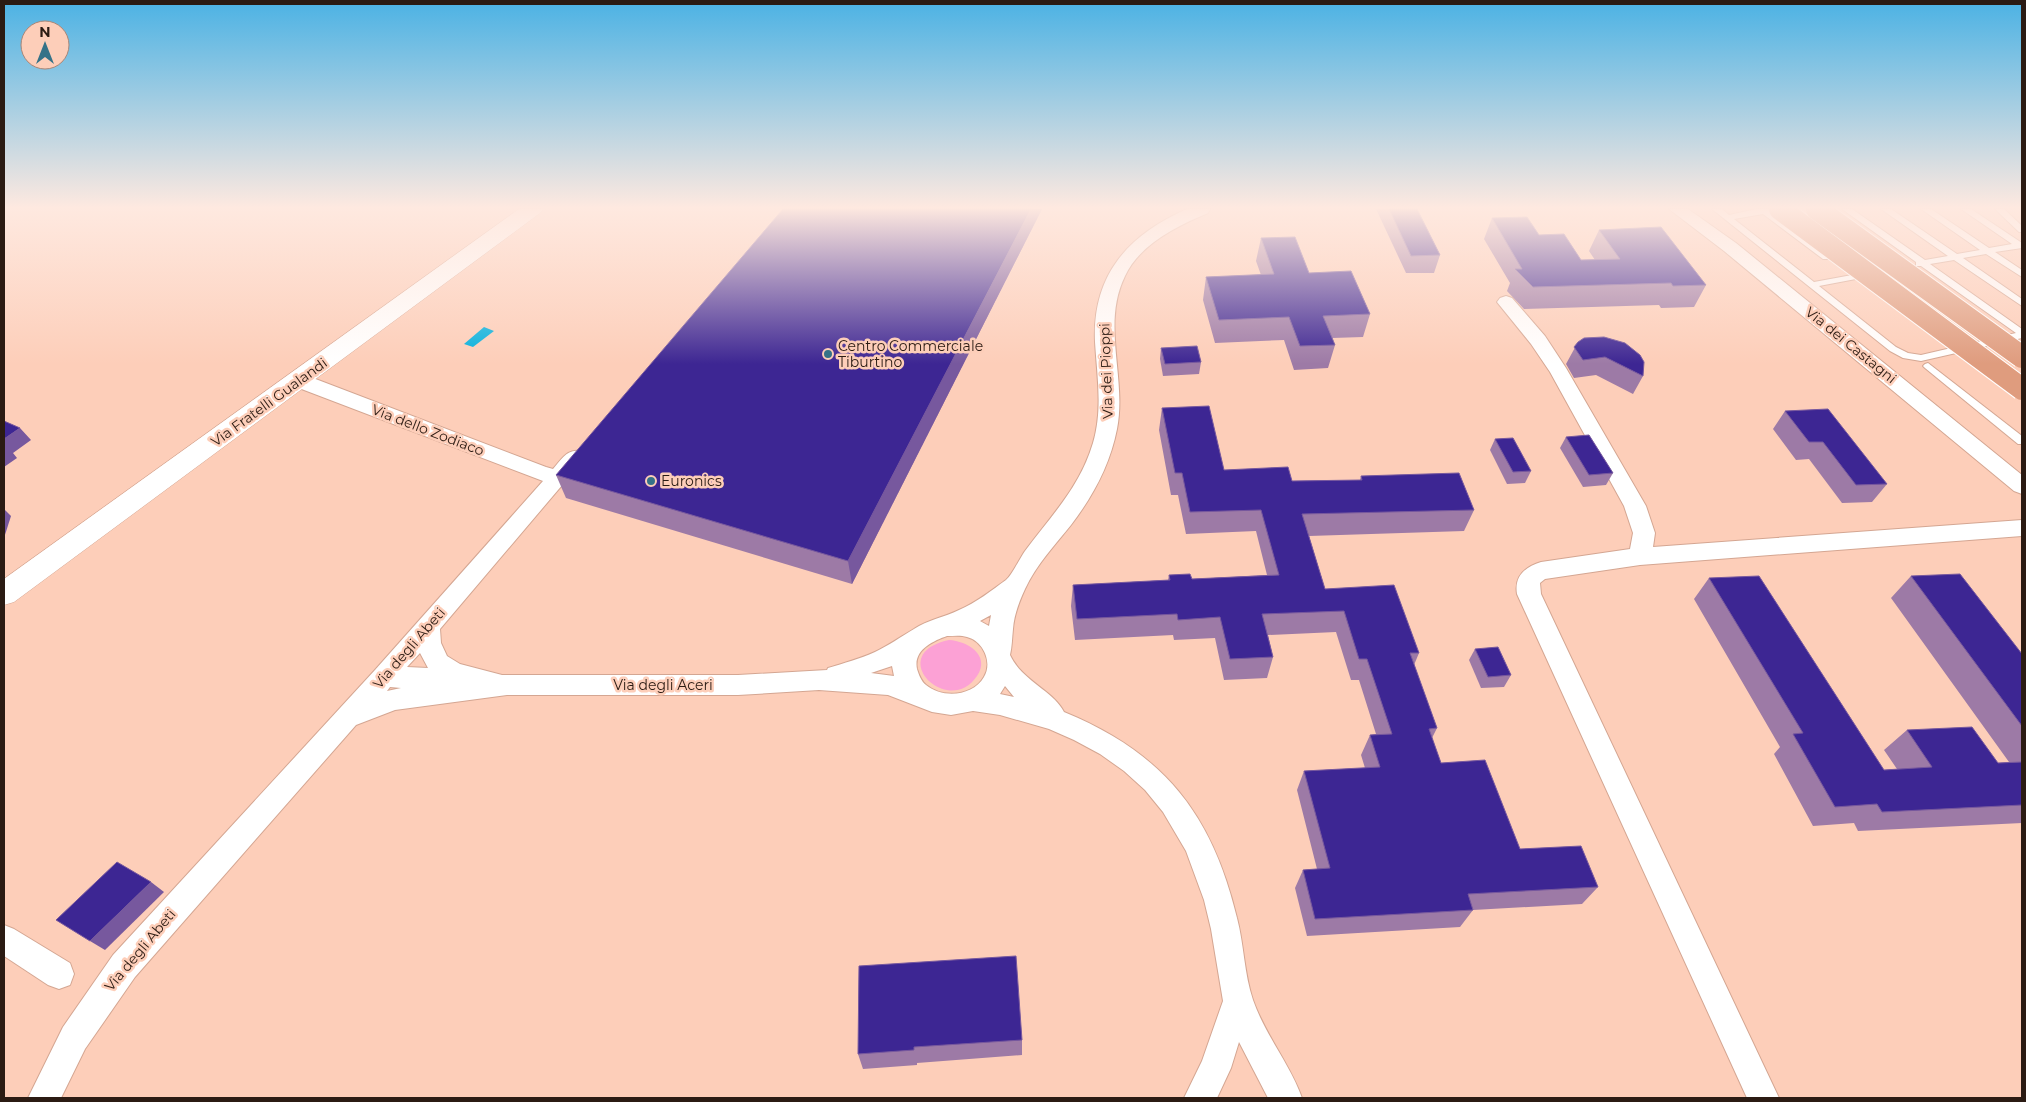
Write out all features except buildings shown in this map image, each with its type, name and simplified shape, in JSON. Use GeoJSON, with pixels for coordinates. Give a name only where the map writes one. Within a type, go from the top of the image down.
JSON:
{"type":"FeatureCollection","features":[{"type":"Feature","properties":{"kind":"highway"},"geometry":{"type":"LineString","coordinates":[[1840,260],[2022,389]]}},
{"type":"Feature","properties":{"kind":"highway"},"geometry":{"type":"LineString","coordinates":[[1888,260],[2022,357]]}},
{"type":"Feature","properties":{"kind":"street","name":"Via Fratelli Gualandi"},"geometry":{"type":"LineString","coordinates":[[4,594],[462,260]]}},
{"type":"Feature","properties":{"kind":"street","name":"Via dei Pioppi"},"geometry":{"type":"LineString","coordinates":[[1016,583],[1077,501],[1096,464],[1108,426],[1109,408],[1103,348],[1104,318],[1108,295],[1117,274],[1126,260]]}},
{"type":"Feature","properties":{"kind":"street","name":"Via dei Castagni"},"geometry":{"type":"LineString","coordinates":[[1747,260],[2022,486]]}},
{"type":"Feature","properties":{"kind":"street"},"geometry":{"type":"LineString","coordinates":[[1506,302],[1538,340],[1556,366],[1635,506],[1644,533],[1640,556]]}},
{"type":"Feature","properties":{"kind":"street","name":"Via dello Zodiaco"},"geometry":{"type":"LineString","coordinates":[[298,380],[540,473],[558,478]]}},
{"type":"Feature","properties":{"kind":"street","name":"Via degli Abeti"},"geometry":{"type":"LineString","coordinates":[[44,1098],[74,1038],[124,966],[384,677],[588,443]]}},
{"type":"Feature","properties":{"kind":"street"},"geometry":{"type":"LineString","coordinates":[[1763,1098],[1529,594],[1529,580],[1533,574],[1541,571],[1640,556],[2022,528]]}},
{"type":"Feature","properties":{"kind":"street"},"geometry":{"type":"LineString","coordinates":[[1016,583],[1003,613],[999,673],[994,684],[985,693],[973,700],[957,704],[940,704],[924,698],[912,689],[905,677],[904,663],[908,650],[924,634],[974,615],[1016,583]]}},
{"type":"Feature","properties":{"kind":"street"},"geometry":{"type":"LineString","coordinates":[[924,634],[946,626],[960,626],[973,629],[985,635],[994,644],[1000,658],[1020,687],[1065,723],[1124,757],[1153,780],[1173,804],[1203,858],[1213,885],[1222,914],[1238,1002],[1270,1072],[1286,1098]]}},
{"type":"Feature","properties":{"kind":"street","name":"Via degli Aceri"},"geometry":{"type":"LineString","coordinates":[[428,627],[429,650],[438,665],[456,673],[507,685]]}},
{"type":"Feature","properties":{"kind":"street","name":"Via degli Aceri"},"geometry":{"type":"LineString","coordinates":[[819,680],[855,670],[884,659],[924,634]]}},
{"type":"Feature","properties":{"kind":"street"},"geometry":{"type":"LineString","coordinates":[[384,677],[477,678]]}},
{"type":"Feature","properties":{"kind":"street","name":"Via degli Aceri"},"geometry":{"type":"LineString","coordinates":[[345,720],[369,707],[395,700],[507,685],[738,685],[819,680],[890,685],[924,698]]}},
{"type":"Feature","properties":{"kind":"street"},"geometry":{"type":"LineString","coordinates":[[973,700],[1018,707],[1065,723]]}},
{"type":"Feature","properties":{"kind":"street"},"geometry":{"type":"LineString","coordinates":[[4,939],[59,974]]}},
{"type":"Feature","properties":{"kind":"street"},"geometry":{"type":"LineString","coordinates":[[1200,1098],[1215,1068],[1238,1002]]}},
{"type":"Feature","properties":{"kind":"lane"},"geometry":{"type":"LineString","coordinates":[[1781,260],[1893,349],[1906,356],[1920,358],[2022,334]]}},
{"type":"Feature","properties":{"kind":"lane"},"geometry":{"type":"LineString","coordinates":[[1918,260],[2022,334]]}},
{"type":"Feature","properties":{"kind":"lane"},"geometry":{"type":"LineString","coordinates":[[1812,285],[1936,260]]}},
{"type":"Feature","properties":{"kind":"lane"},"geometry":{"type":"LineString","coordinates":[[1960,260],[2022,303]]}},
{"type":"Feature","properties":{"kind":"lane"},"geometry":{"type":"LineString","coordinates":[[2001,260],[2022,274]]}},
{"type":"Feature","properties":{"kind":"lane"},"geometry":{"type":"LineString","coordinates":[[1938,339],[1953,350]]}},
{"type":"Feature","properties":{"kind":"lane"},"geometry":{"type":"LineString","coordinates":[[1928,366],[2022,441]]}},
{"type":"Feature","properties":{"kind":"shaded area"},"geometry":{"type":"Polygon","coordinates":[[[949,640],[963,643],[975,650],[981,662],[981,668],[977,676],[965,687],[951,690],[938,687],[927,679],[921,669],[921,658],[930,647],[949,640]]]}},
{"type":"Feature","properties":{"kind":"water"},"geometry":{"type":"Polygon","coordinates":[[[484,327],[494,331],[473,347],[464,344],[484,327]]]}},
{"type":"Feature","properties":{"kind":"place","name":"Centro Commerciale Tiburtino"},"geometry":{"type":"Point","coordinates":[828,354]}},
{"type":"Feature","properties":{"kind":"place","name":"Euronics"},"geometry":{"type":"Point","coordinates":[651,481]}}]}
